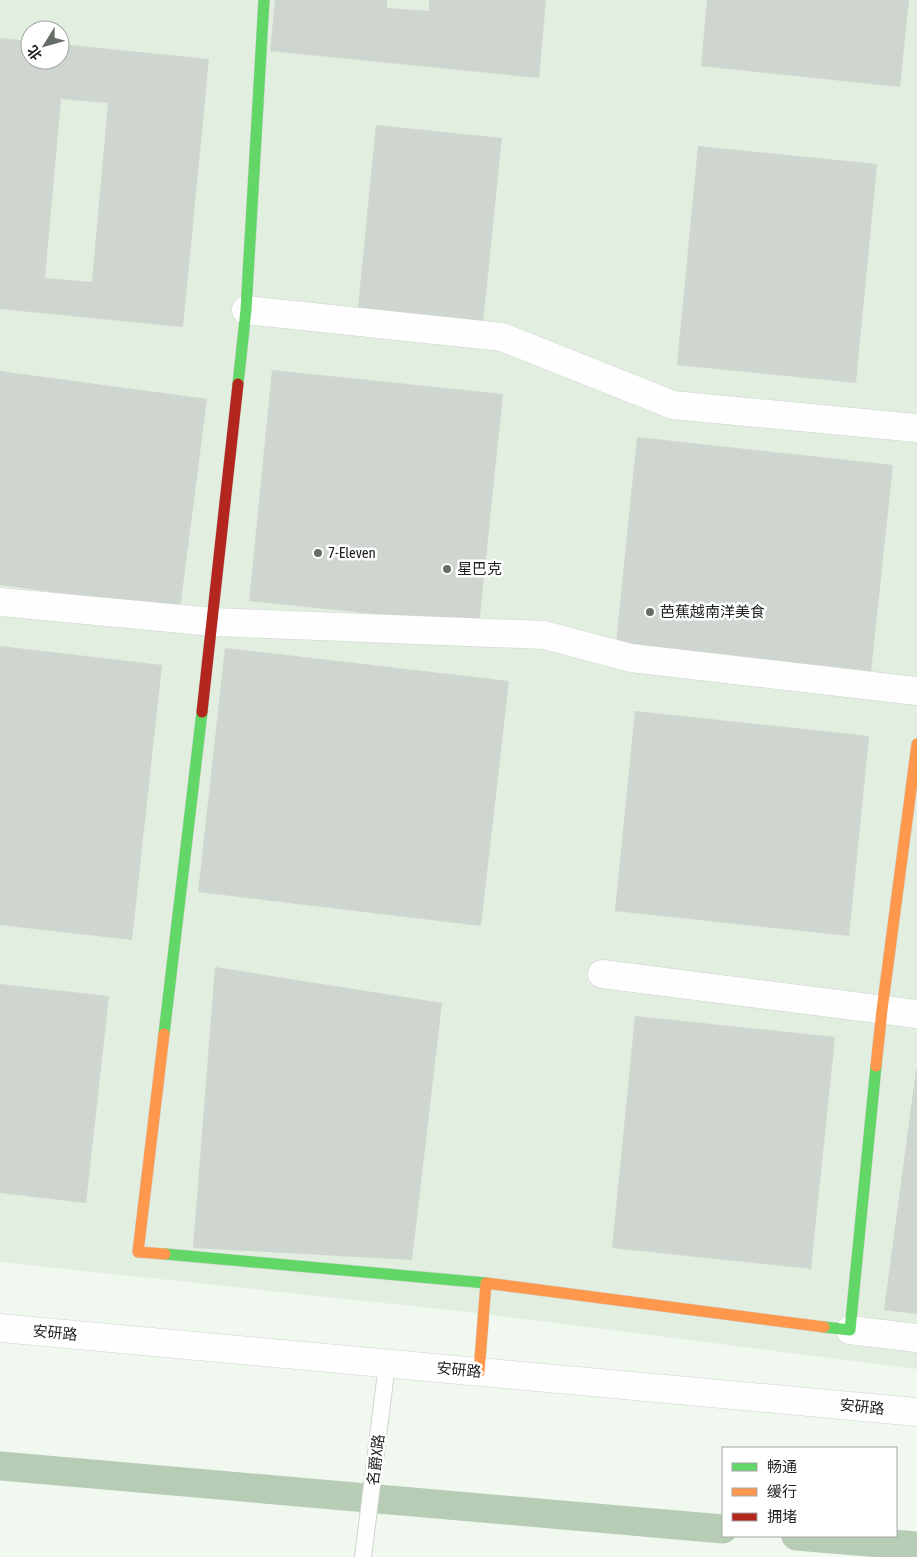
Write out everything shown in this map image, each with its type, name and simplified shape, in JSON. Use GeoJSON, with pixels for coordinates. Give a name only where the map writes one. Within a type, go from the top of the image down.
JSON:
{"type":"FeatureCollection","features":[{"type":"Feature","properties":{"kind":"street"},"geometry":{"type":"LineString","coordinates":[[264,0],[246,310],[213,622],[138,1252],[486,1283],[917,1338]]}},
{"type":"Feature","properties":{"kind":"street"},"geometry":{"type":"LineString","coordinates":[[246,310],[502,337],[673,405],[917,428]]}},
{"type":"Feature","properties":{"kind":"street"},"geometry":{"type":"LineString","coordinates":[[0,602],[213,622],[544,635],[631,658],[917,691]]}},
{"type":"Feature","properties":{"kind":"street"},"geometry":{"type":"LineString","coordinates":[[850,1330],[882,1010],[917,744]]}},
{"type":"Feature","properties":{"kind":"street"},"geometry":{"type":"LineString","coordinates":[[602,974],[917,1014]]}},
{"type":"Feature","properties":{"kind":"street"},"geometry":{"type":"LineString","coordinates":[[479,1372],[486,1283]]}},
{"type":"Feature","properties":{"kind":"street","name":"安研路"},"geometry":{"type":"LineString","coordinates":[[0,1328],[917,1412]]}},
{"type":"Feature","properties":{"kind":"lane","name":"名爵X路"},"geometry":{"type":"LineString","coordinates":[[364,1557],[388,1364]]}},
{"type":"Feature","properties":{"kind":"shaded area"},"geometry":{"type":"Polygon","coordinates":[[[0,0],[917,0],[917,1369],[468,1312],[0,1262],[0,0]]]}},
{"type":"Feature","properties":{"kind":"building"},"geometry":{"type":"Polygon","coordinates":[[[275,0],[387,0],[387,8],[429,11],[429,0],[546,0],[539,78],[270,51],[275,0]]]}},
{"type":"Feature","properties":{"kind":"building"},"geometry":{"type":"Polygon","coordinates":[[[707,0],[909,0],[900,87],[701,66],[707,0]]]}},
{"type":"Feature","properties":{"kind":"building"},"geometry":{"type":"Polygon","coordinates":[[[0,38],[20,40],[20,70],[70,70],[70,45],[209,59],[183,327],[0,309],[0,38]],[[61,99],[45,278],[92,282],[108,103],[61,99]]]}},
{"type":"Feature","properties":{"kind":"building"},"geometry":{"type":"Polygon","coordinates":[[[376,125],[502,138],[481,342],[356,328],[376,125]]]}},
{"type":"Feature","properties":{"kind":"building"},"geometry":{"type":"Polygon","coordinates":[[[698,146],[877,164],[856,383],[677,365],[698,146]]]}},
{"type":"Feature","properties":{"kind":"building"},"geometry":{"type":"Polygon","coordinates":[[[272,370],[503,394],[479,625],[249,601],[272,370]]]}},
{"type":"Feature","properties":{"kind":"building"},"geometry":{"type":"Polygon","coordinates":[[[0,371],[207,399],[180,609],[0,585],[0,371]]]}},
{"type":"Feature","properties":{"kind":"building"},"geometry":{"type":"Polygon","coordinates":[[[637,437],[893,465],[871,671],[616,643],[637,437]]]}},
{"type":"Feature","properties":{"kind":"building"},"geometry":{"type":"Polygon","coordinates":[[[0,646],[162,665],[132,940],[0,925],[0,646]]]}},
{"type":"Feature","properties":{"kind":"building"},"geometry":{"type":"Polygon","coordinates":[[[225,648],[509,681],[481,926],[198,892],[225,648]]]}},
{"type":"Feature","properties":{"kind":"building"},"geometry":{"type":"Polygon","coordinates":[[[635,711],[869,736],[849,936],[615,911],[635,711]]]}},
{"type":"Feature","properties":{"kind":"building"},"geometry":{"type":"Polygon","coordinates":[[[215,967],[442,1003],[412,1260],[193,1248],[215,967]]]}},
{"type":"Feature","properties":{"kind":"building"},"geometry":{"type":"Polygon","coordinates":[[[0,984],[109,996],[86,1203],[0,1193],[0,984]]]}},
{"type":"Feature","properties":{"kind":"building"},"geometry":{"type":"Polygon","coordinates":[[[635,1016],[835,1037],[811,1269],[612,1248],[635,1016]]]}},
{"type":"Feature","properties":{"kind":"building"},"geometry":{"type":"Polygon","coordinates":[[[917,1070],[917,1314],[884,1310],[917,1070]]]}},
{"type":"Feature","properties":{"kind":"waterway"},"geometry":{"type":"LineString","coordinates":[[0,1466],[722,1529]]}},
{"type":"Feature","properties":{"kind":"waterway"},"geometry":{"type":"LineString","coordinates":[[808,1537],[917,1546]]}},
{"type":"Feature","properties":{"kind":"traffic: fast"},"geometry":{"type":"LineString","coordinates":[[238,384],[246,310],[264,0]]}},
{"type":"Feature","properties":{"kind":"traffic: fast"},"geometry":{"type":"LineString","coordinates":[[164,1034],[202,712]]}},
{"type":"Feature","properties":{"kind":"traffic: fast"},"geometry":{"type":"LineString","coordinates":[[824,1327],[850,1330],[876,1066]]}},
{"type":"Feature","properties":{"kind":"traffic: fast"},"geometry":{"type":"LineString","coordinates":[[165,1254],[486,1283]]}},
{"type":"Feature","properties":{"kind":"traffic: slow"},"geometry":{"type":"LineString","coordinates":[[876,1066],[917,744]]}},
{"type":"Feature","properties":{"kind":"traffic: slow"},"geometry":{"type":"LineString","coordinates":[[164,1034],[138,1252],[165,1254]]}},
{"type":"Feature","properties":{"kind":"traffic: slow"},"geometry":{"type":"LineString","coordinates":[[479,1372],[486,1283],[824,1327]]}},
{"type":"Feature","properties":{"kind":"traffic: jam"},"geometry":{"type":"LineString","coordinates":[[202,712],[238,384]]}},
{"type":"Feature","properties":{"kind":"place","name":"7-Eleven"},"geometry":{"type":"Point","coordinates":[318,553]}},
{"type":"Feature","properties":{"kind":"place","name":"星巴克"},"geometry":{"type":"Point","coordinates":[447,569]}},
{"type":"Feature","properties":{"kind":"place","name":"芭蕉越南洋美食"},"geometry":{"type":"Point","coordinates":[650,612]}}]}
